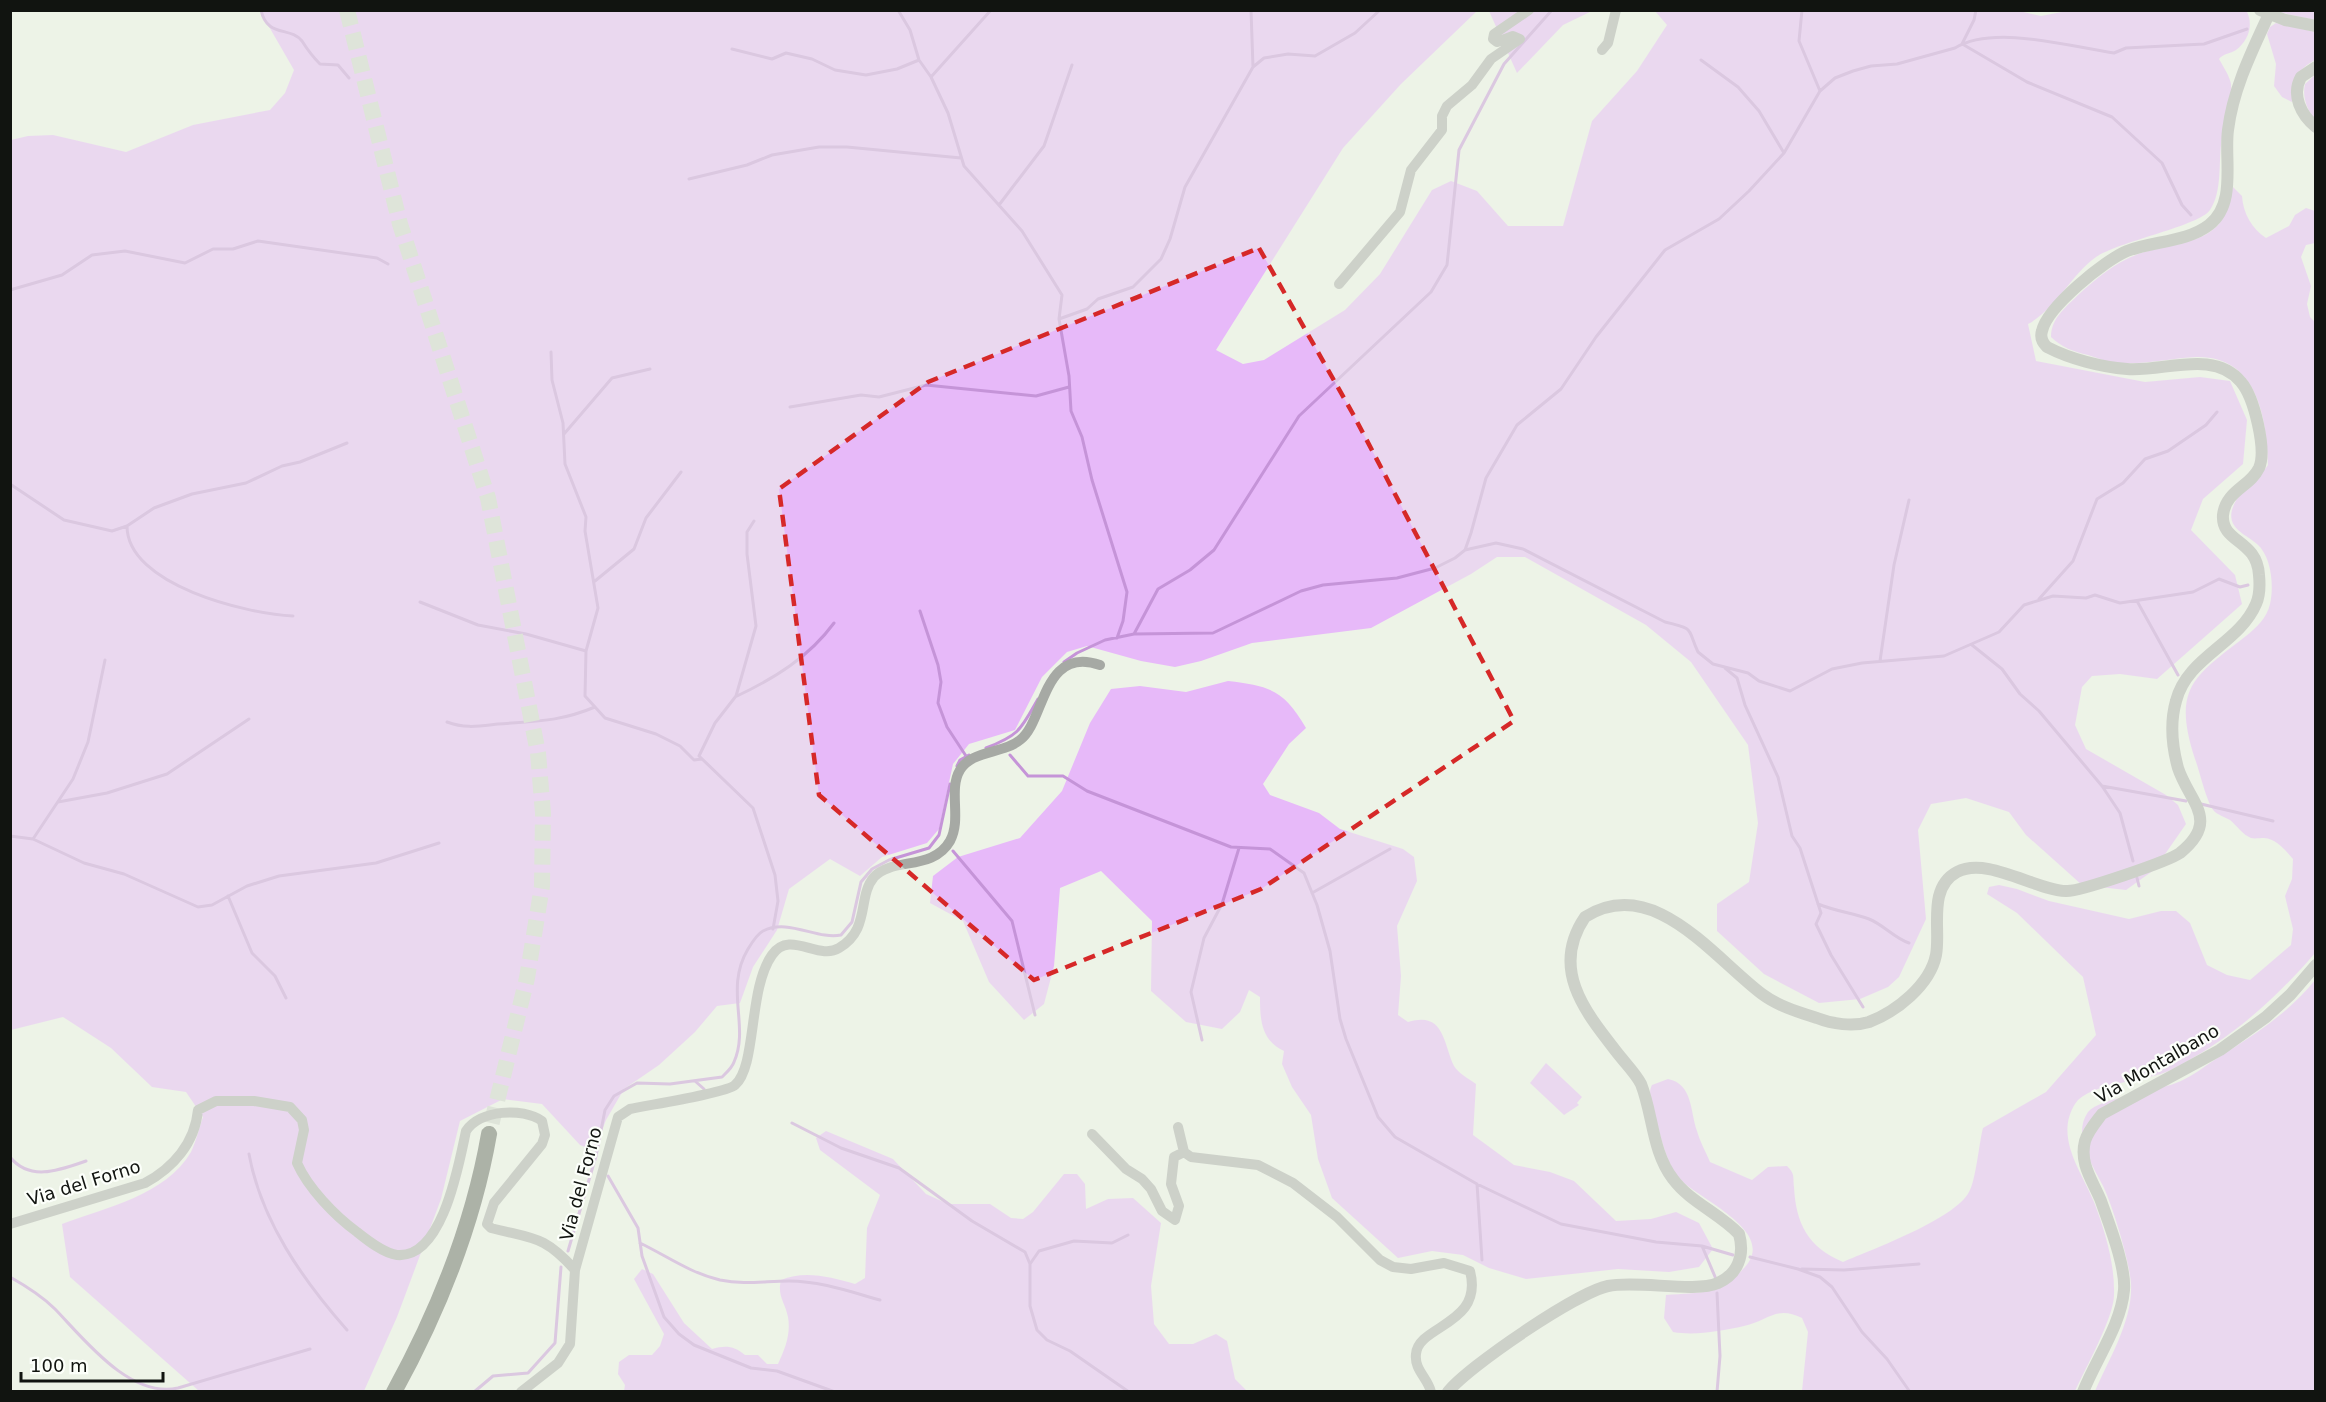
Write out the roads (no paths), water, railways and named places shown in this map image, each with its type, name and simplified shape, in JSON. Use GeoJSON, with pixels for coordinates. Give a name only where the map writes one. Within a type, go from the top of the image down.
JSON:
{"type":"FeatureCollection","features":[{"type":"Feature","properties":{"kind":"highway"},"geometry":{"type":"LineString","coordinates":[[394,1392],[423,1338],[450,1276],[476,1197],[489,1134]]}},
{"type":"Feature","properties":{"kind":"street"},"geometry":{"type":"LineString","coordinates":[[1339,284],[1400,212],[1412,170],[1442,130],[1442,116],[1447,106],[1472,85],[1491,59],[1520,39],[1513,36],[1494,42],[1494,34],[1529,10]]}},
{"type":"Feature","properties":{"kind":"street"},"geometry":{"type":"LineString","coordinates":[[1602,50],[1608,43],[1616,10]]}},
{"type":"Feature","properties":{"kind":"street"},"geometry":{"type":"LineString","coordinates":[[1448,1392],[1467,1373],[1538,1324],[1591,1293],[1607,1286],[1716,1284],[1731,1274],[1741,1257],[1739,1234],[1691,1197],[1671,1178],[1657,1144],[1638,1078],[1586,1012],[1575,990],[1571,952],[1585,917],[1614,904],[1641,907],[1689,930],[1764,995],[1782,1006],[1825,1021],[1843,1024],[1866,1023],[1892,1010],[1912,994],[1933,967],[1937,953],[1937,906],[1946,883],[1959,870],[1981,868],[2072,891],[2178,854],[2199,829],[2200,810],[2179,770],[2172,718],[2178,692],[2187,676],[2248,621],[2259,598],[2257,558],[2252,550],[2227,533],[2223,521],[2225,507],[2230,496],[2259,467],[2260,447],[2253,402],[2238,378],[2220,366],[2200,364],[2146,369],[2107,366],[2048,347],[2043,343],[2042,330],[2054,309],[2114,258],[2127,251],[2198,231],[2211,223],[2223,207],[2227,196],[2228,129],[2237,90],[2261,30],[2264,12],[2316,26]]}},
{"type":"Feature","properties":{"kind":"street"},"geometry":{"type":"LineString","coordinates":[[2316,67],[2301,77],[2297,95],[2302,112],[2316,127]]}},
{"type":"Feature","properties":{"kind":"street","name":"Via del Forno"},"geometry":{"type":"LineString","coordinates":[[521,1392],[548,1371],[568,1350],[574,1313],[575,1270],[618,1117],[630,1109],[719,1092],[736,1084],[741,1078],[748,1059],[757,990],[771,956],[780,947],[788,944],[831,951],[840,948],[852,937],[860,923],[868,888],[876,875],[884,870],[929,858],[944,849],[951,840],[956,822],[957,777],[962,766],[975,758],[1009,747],[1023,739],[1042,695],[1063,670],[1083,662],[1100,665]]}},
{"type":"Feature","properties":{"kind":"street","name":"Via Montalbano"},"geometry":{"type":"LineString","coordinates":[[2084,1392],[2113,1325],[2124,1287],[2122,1269],[2083,1157],[2085,1139],[2102,1114],[2220,1050],[2266,1017],[2290,995],[2316,965]]}},
{"type":"Feature","properties":{"kind":"street","name":"Via del Forno"},"geometry":{"type":"LineString","coordinates":[[10,1224],[145,1183],[163,1173],[193,1137],[198,1110],[216,1101],[254,1101],[290,1107],[302,1120],[304,1130],[297,1163],[314,1189],[349,1226],[369,1242],[396,1255],[406,1254],[424,1245],[440,1221],[452,1194],[466,1131],[471,1124],[505,1113],[526,1113],[542,1121],[545,1135],[542,1144],[494,1203],[487,1224],[491,1228],[540,1239],[555,1249],[575,1270]]}},
{"type":"Feature","properties":{"kind":"street"},"geometry":{"type":"LineString","coordinates":[[1178,1127],[1184,1152],[1191,1157],[1258,1165],[1293,1183],[1337,1217],[1380,1260],[1393,1268],[1411,1269],[1444,1263],[1460,1266],[1470,1271],[1472,1279],[1464,1309],[1454,1321],[1419,1343],[1416,1353],[1418,1367],[1431,1392]]}},
{"type":"Feature","properties":{"kind":"street"},"geometry":{"type":"LineString","coordinates":[[1092,1134],[1126,1169],[1142,1179],[1151,1189],[1162,1211],[1175,1220],[1179,1206],[1171,1184],[1174,1157],[1184,1152]]}},
{"type":"Feature","properties":{"kind":"waterway"},"geometry":{"type":"LineString","coordinates":[[261,10],[268,25],[297,37],[320,64],[338,65],[349,78]]}},
{"type":"Feature","properties":{"kind":"waterway"},"geometry":{"type":"LineString","coordinates":[[898,10],[910,30],[919,60],[931,77],[948,113],[964,166],[1022,231],[1062,295],[1059,319],[1069,376],[1071,411],[1082,437],[1092,480],[1127,592],[1123,621],[1117,638]]}},
{"type":"Feature","properties":{"kind":"waterway"},"geometry":{"type":"LineString","coordinates":[[931,77],[991,10]]}},
{"type":"Feature","properties":{"kind":"waterway"},"geometry":{"type":"LineString","coordinates":[[1251,10],[1253,67]]}},
{"type":"Feature","properties":{"kind":"waterway"},"geometry":{"type":"LineString","coordinates":[[1059,319],[1087,309],[1098,299],[1133,287],[1161,259],[1170,239],[1185,187],[1253,67],[1264,58],[1288,54],[1315,56],[1355,33],[1380,10]]}},
{"type":"Feature","properties":{"kind":"waterway"},"geometry":{"type":"LineString","coordinates":[[1134,634],[1158,589],[1190,570],[1214,550],[1299,416],[1431,292],[1447,265],[1459,150],[1504,64],[1552,10]]}},
{"type":"Feature","properties":{"kind":"waterway"},"geometry":{"type":"LineString","coordinates":[[1802,10],[1799,41],[1820,91]]}},
{"type":"Feature","properties":{"kind":"waterway"},"geometry":{"type":"LineString","coordinates":[[1962,44],[1974,20],[1976,10]]}},
{"type":"Feature","properties":{"kind":"waterway"},"geometry":{"type":"LineString","coordinates":[[1064,662],[1105,640],[1134,634],[1213,633],[1301,591],[1323,585],[1397,578],[1435,568],[1455,558],[1465,550],[1486,478],[1517,425],[1561,389],[1596,337],[1665,250],[1719,219],[1784,153],[1820,91],[1835,78],[1871,66],[1897,64],[1955,48],[1971,41],[1990,38],[2033,39],[2114,53],[2126,48],[2204,44],[2247,29]]}},
{"type":"Feature","properties":{"kind":"waterway"},"geometry":{"type":"LineString","coordinates":[[1964,45],[2027,82],[2112,117],[2162,163],[2182,205],[2191,215]]}},
{"type":"Feature","properties":{"kind":"waterway"},"geometry":{"type":"LineString","coordinates":[[732,49],[772,59],[786,53],[812,59],[835,70],[866,75],[897,69],[919,60]]}},
{"type":"Feature","properties":{"kind":"waterway"},"geometry":{"type":"LineString","coordinates":[[1701,60],[1738,87],[1759,111],[1784,153]]}},
{"type":"Feature","properties":{"kind":"waterway"},"geometry":{"type":"LineString","coordinates":[[999,205],[1044,146],[1072,65]]}},
{"type":"Feature","properties":{"kind":"waterway"},"geometry":{"type":"LineString","coordinates":[[689,179],[747,165],[772,155],[819,147],[847,147],[961,158]]}},
{"type":"Feature","properties":{"kind":"waterway"},"geometry":{"type":"LineString","coordinates":[[10,290],[62,275],[92,255],[125,251],[185,263],[213,249],[233,249],[258,241],[377,258],[388,264]]}},
{"type":"Feature","properties":{"kind":"waterway"},"geometry":{"type":"LineString","coordinates":[[551,352],[552,380],[563,423],[565,464],[586,517],[585,531],[598,608],[586,651],[585,696],[605,718],[656,734],[680,746],[694,760],[702,759]]}},
{"type":"Feature","properties":{"kind":"waterway"},"geometry":{"type":"LineString","coordinates":[[564,434],[612,378],[650,369]]}},
{"type":"Feature","properties":{"kind":"waterway"},"geometry":{"type":"LineString","coordinates":[[790,407],[861,395],[879,397],[926,385],[1036,396],[1069,387]]}},
{"type":"Feature","properties":{"kind":"waterway"},"geometry":{"type":"LineString","coordinates":[[2039,599],[2073,561],[2097,499],[2123,483],[2145,459],[2168,451],[2206,425],[2217,412]]}},
{"type":"Feature","properties":{"kind":"waterway"},"geometry":{"type":"LineString","coordinates":[[10,484],[64,520],[112,531],[127,526],[154,508],[192,494],[246,483],[282,466],[300,462],[347,443]]}},
{"type":"Feature","properties":{"kind":"waterway"},"geometry":{"type":"LineString","coordinates":[[595,581],[634,549],[646,518],[681,472]]}},
{"type":"Feature","properties":{"kind":"waterway"},"geometry":{"type":"LineString","coordinates":[[1880,661],[1894,565],[1909,500]]}},
{"type":"Feature","properties":{"kind":"waterway"},"geometry":{"type":"LineString","coordinates":[[754,521],[747,532],[747,554],[756,626],[736,696],[715,723],[699,756],[753,808],[775,875],[778,901],[773,929]]}},
{"type":"Feature","properties":{"kind":"waterway"},"geometry":{"type":"LineString","coordinates":[[127,526],[132,547],[146,565],[167,580],[220,602],[273,614],[293,616]]}},
{"type":"Feature","properties":{"kind":"waterway"},"geometry":{"type":"LineString","coordinates":[[1465,550],[1496,543],[1523,549],[1665,622],[1682,626],[1691,634],[1698,652],[1713,664],[1748,673],[1759,681],[1790,691],[1832,669],[1862,663],[1944,656],[1999,632],[2024,605],[2053,596],[2086,598],[2095,595],[2120,603],[2193,592],[2219,579],[2240,587],[2248,585]]}},
{"type":"Feature","properties":{"kind":"waterway"},"geometry":{"type":"LineString","coordinates":[[2137,601],[2178,675]]}},
{"type":"Feature","properties":{"kind":"waterway"},"geometry":{"type":"LineString","coordinates":[[420,602],[478,625],[526,634],[586,651]]}},
{"type":"Feature","properties":{"kind":"waterway"},"geometry":{"type":"LineString","coordinates":[[920,611],[938,665],[941,682],[938,703],[947,727],[966,756]]}},
{"type":"Feature","properties":{"kind":"waterway"},"geometry":{"type":"LineString","coordinates":[[737,696],[790,666],[814,646],[834,623]]}},
{"type":"Feature","properties":{"kind":"waterway"},"geometry":{"type":"LineString","coordinates":[[1972,645],[2002,669],[2020,694],[2039,711],[2102,786],[2120,813],[2133,861]]}},
{"type":"Feature","properties":{"kind":"waterway"},"geometry":{"type":"LineString","coordinates":[[33,839],[73,779],[88,742],[105,660]]}},
{"type":"Feature","properties":{"kind":"waterway"},"geometry":{"type":"LineString","coordinates":[[1725,668],[1737,678],[1745,705],[1778,777],[1792,836],[1800,848],[1821,913],[1816,924],[1831,955],[1863,1007]]}},
{"type":"Feature","properties":{"kind":"waterway"},"geometry":{"type":"LineString","coordinates":[[986,748],[1013,735],[1038,699]]}},
{"type":"Feature","properties":{"kind":"waterway"},"geometry":{"type":"LineString","coordinates":[[447,722],[460,726],[472,726],[536,721],[570,716],[595,707]]}},
{"type":"Feature","properties":{"kind":"waterway"},"geometry":{"type":"LineString","coordinates":[[58,802],[107,793],[167,774],[249,719]]}},
{"type":"Feature","properties":{"kind":"waterway"},"geometry":{"type":"LineString","coordinates":[[957,766],[960,760],[969,755]]}},
{"type":"Feature","properties":{"kind":"waterway"},"geometry":{"type":"LineString","coordinates":[[1010,755],[1028,776],[1063,776],[1087,791],[1231,847],[1270,849],[1304,873],[1317,905],[1330,951],[1340,1019],[1346,1039],[1378,1117],[1395,1137],[1477,1184],[1561,1224],[1656,1242],[1702,1246],[1733,1255]]}},
{"type":"Feature","properties":{"kind":"waterway"},"geometry":{"type":"LineString","coordinates":[[568,1251],[596,1156],[605,1110],[614,1096],[637,1083],[670,1084],[722,1077],[733,1064],[738,1048],[740,1035],[738,978],[741,964],[754,939],[763,931],[782,927],[822,935],[841,935],[852,922],[861,882],[872,869],[889,860],[929,848],[939,835],[950,784]]}},
{"type":"Feature","properties":{"kind":"waterway"},"geometry":{"type":"LineString","coordinates":[[2102,786],[2186,801]]}},
{"type":"Feature","properties":{"kind":"waterway"},"geometry":{"type":"LineString","coordinates":[[2201,804],[2273,821]]}},
{"type":"Feature","properties":{"kind":"waterway"},"geometry":{"type":"LineString","coordinates":[[10,836],[33,839],[84,863],[124,874],[198,907],[212,905],[247,886],[279,876],[376,863],[439,843]]}},
{"type":"Feature","properties":{"kind":"waterway"},"geometry":{"type":"LineString","coordinates":[[1202,1040],[1191,992],[1204,938],[1222,904],[1239,848]]}},
{"type":"Feature","properties":{"kind":"waterway"},"geometry":{"type":"LineString","coordinates":[[1312,893],[1390,849]]}},
{"type":"Feature","properties":{"kind":"waterway"},"geometry":{"type":"LineString","coordinates":[[953,851],[1012,921],[1035,1015]]}},
{"type":"Feature","properties":{"kind":"waterway"},"geometry":{"type":"LineString","coordinates":[[2137,878],[2139,886]]}},
{"type":"Feature","properties":{"kind":"waterway"},"geometry":{"type":"LineString","coordinates":[[228,896],[252,953],[275,976],[286,998]]}},
{"type":"Feature","properties":{"kind":"waterway"},"geometry":{"type":"LineString","coordinates":[[1818,904],[1869,919],[1909,943]]}},
{"type":"Feature","properties":{"kind":"waterway"},"geometry":{"type":"LineString","coordinates":[[695,1081],[704,1089]]}},
{"type":"Feature","properties":{"kind":"waterway"},"geometry":{"type":"LineString","coordinates":[[792,1123],[841,1148],[899,1168],[972,1221],[1025,1252],[1030,1264],[1030,1306],[1037,1330],[1047,1340],[1070,1351],[1129,1392]]}},
{"type":"Feature","properties":{"kind":"waterway"},"geometry":{"type":"LineString","coordinates":[[249,1154],[263,1203],[286,1248],[315,1291],[347,1330]]}},
{"type":"Feature","properties":{"kind":"waterway"},"geometry":{"type":"LineString","coordinates":[[10,1157],[18,1165],[36,1172],[66,1168],[86,1161]]}},
{"type":"Feature","properties":{"kind":"waterway"},"geometry":{"type":"LineString","coordinates":[[608,1176],[638,1228],[642,1256],[664,1317],[679,1334],[694,1345],[751,1368],[777,1371],[835,1392]]}},
{"type":"Feature","properties":{"kind":"waterway"},"geometry":{"type":"LineString","coordinates":[[1477,1184],[1482,1260]]}},
{"type":"Feature","properties":{"kind":"waterway"},"geometry":{"type":"LineString","coordinates":[[1030,1264],[1039,1251],[1074,1241],[1112,1243],[1128,1235]]}},
{"type":"Feature","properties":{"kind":"waterway"},"geometry":{"type":"LineString","coordinates":[[640,1243],[689,1269],[720,1280],[812,1283],[880,1300]]}},
{"type":"Feature","properties":{"kind":"waterway"},"geometry":{"type":"LineString","coordinates":[[1702,1246],[1716,1279]]}},
{"type":"Feature","properties":{"kind":"waterway"},"geometry":{"type":"LineString","coordinates":[[1750,1257],[1820,1277],[1832,1287],[1862,1332],[1887,1359],[1910,1392]]}},
{"type":"Feature","properties":{"kind":"waterway"},"geometry":{"type":"LineString","coordinates":[[1802,1269],[1844,1270],[1919,1264]]}},
{"type":"Feature","properties":{"kind":"waterway"},"geometry":{"type":"LineString","coordinates":[[474,1392],[493,1376],[528,1373],[555,1343],[561,1267]]}},
{"type":"Feature","properties":{"kind":"waterway"},"geometry":{"type":"LineString","coordinates":[[10,1277],[50,1305],[109,1364],[143,1385],[160,1389],[178,1388],[310,1349]]}},
{"type":"Feature","properties":{"kind":"waterway"},"geometry":{"type":"LineString","coordinates":[[1717,1293],[1720,1356],[1717,1392]]}},
{"type":"Feature","properties":{"kind":"tunnel"},"geometry":{"type":"LineString","coordinates":[[347,10],[400,224],[488,498],[538,753],[543,813],[542,886],[527,978],[489,1134]]}}]}
